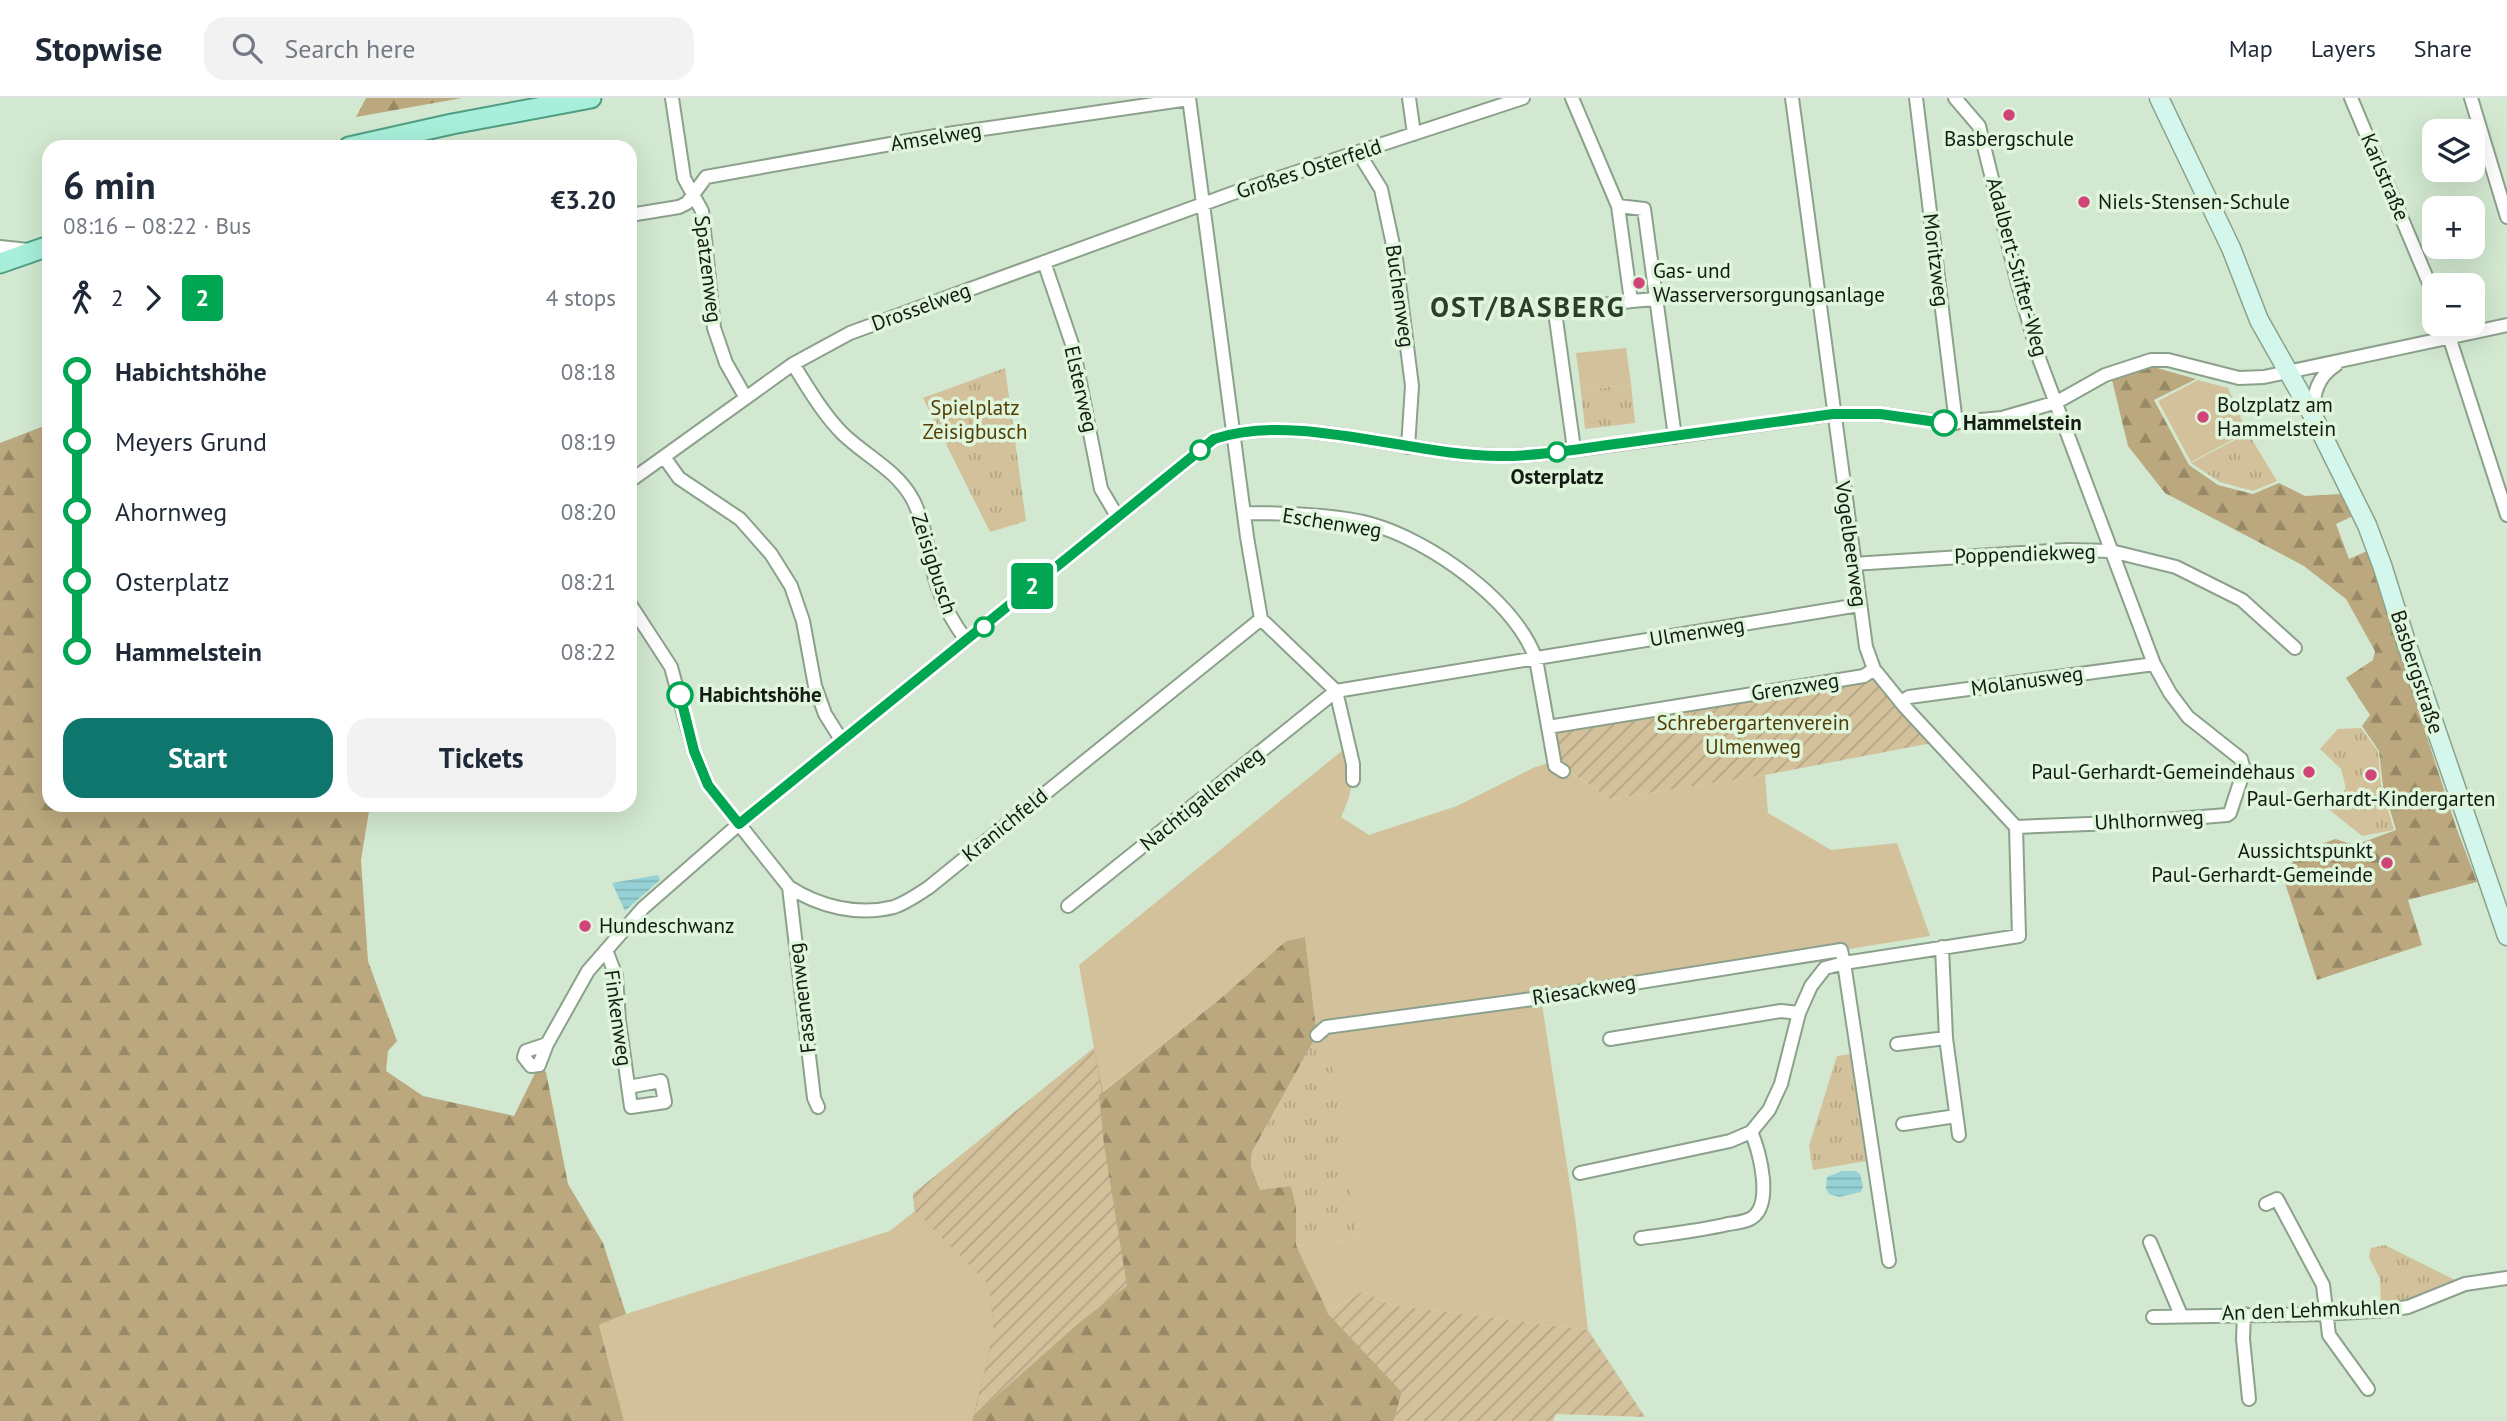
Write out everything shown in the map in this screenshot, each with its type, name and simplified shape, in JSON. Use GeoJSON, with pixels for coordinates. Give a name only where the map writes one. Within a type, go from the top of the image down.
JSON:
{"type":"FeatureCollection","features":[{"type":"Feature","properties":{"kind":"main road"},"geometry":{"type":"LineString","coordinates":[[380,140],[591,98]]}},
{"type":"Feature","properties":{"kind":"main road","name":"Basbergstraße"},"geometry":{"type":"LineString","coordinates":[[2160,98],[2231,248],[2259,320],[2312,414],[2362,516],[2382,565],[2507,936]]}},
{"type":"Feature","properties":{"kind":"main road"},"geometry":{"type":"LineString","coordinates":[[0,263],[42,248]]}},
{"type":"Feature","properties":{"kind":"street","name":"Spatzenweg"},"geometry":{"type":"LineString","coordinates":[[672,98],[684,178],[702,211],[714,328],[726,363],[747,398]]}},
{"type":"Feature","properties":{"kind":"street"},"geometry":{"type":"LineString","coordinates":[[1409,98],[1414,134]]}},
{"type":"Feature","properties":{"kind":"street","name":"Großes Osterfeld"},"geometry":{"type":"LineString","coordinates":[[1203,206],[1236,192],[1523,98]]}},
{"type":"Feature","properties":{"kind":"street"},"geometry":{"type":"LineString","coordinates":[[1573,98],[1618,206],[1631,301]]}},
{"type":"Feature","properties":{"kind":"street","name":"Vogelbeerweg"},"geometry":{"type":"LineString","coordinates":[[1792,98],[1866,647],[1874,669],[1901,702],[2016,827]]}},
{"type":"Feature","properties":{"kind":"street","name":"Moritzweg"},"geometry":{"type":"LineString","coordinates":[[1916,98],[1956,423]]}},
{"type":"Feature","properties":{"kind":"street","name":"Adalbert-Stifter-Weg"},"geometry":{"type":"LineString","coordinates":[[1955,98],[1979,126],[1985,142],[2018,284],[2040,360],[2154,664],[2170,693],[2188,717],[2241,759],[2244,765]]}},
{"type":"Feature","properties":{"kind":"street","name":"Karlstraße"},"geometry":{"type":"LineString","coordinates":[[2351,98],[2425,273]]}},
{"type":"Feature","properties":{"kind":"street"},"geometry":{"type":"LineString","coordinates":[[2471,98],[2507,217]]}},
{"type":"Feature","properties":{"kind":"street","name":"Amselweg"},"geometry":{"type":"LineString","coordinates":[[637,214],[679,207],[687,203],[706,177],[941,135],[1189,99]]}},
{"type":"Feature","properties":{"kind":"street"},"geometry":{"type":"LineString","coordinates":[[1189,99],[1255,594],[1261,620],[1336,691],[1353,765],[1353,780]]}},
{"type":"Feature","properties":{"kind":"street","name":"Buchenweg"},"geometry":{"type":"LineString","coordinates":[[1358,152],[1381,189],[1396,259],[1412,386],[1409,447]]}},
{"type":"Feature","properties":{"kind":"street","name":"Drosselweg"},"geometry":{"type":"LineString","coordinates":[[664,457],[793,364],[850,333],[1203,206]]}},
{"type":"Feature","properties":{"kind":"street"},"geometry":{"type":"LineString","coordinates":[[1618,206],[1644,209],[1675,437]]}},
{"type":"Feature","properties":{"kind":"street"},"geometry":{"type":"LineString","coordinates":[[0,247],[42,248]]}},
{"type":"Feature","properties":{"kind":"street","name":"Elsterweg"},"geometry":{"type":"LineString","coordinates":[[1044,262],[1073,347],[1101,489],[1117,516]]}},
{"type":"Feature","properties":{"kind":"street"},"geometry":{"type":"LineString","coordinates":[[1574,449],[1555,312],[1656,299]]}},
{"type":"Feature","properties":{"kind":"street"},"geometry":{"type":"LineString","coordinates":[[547,1044],[588,971],[643,908],[739,824],[1214,439],[1233,433],[1278,430],[1330,434],[1470,455],[1504,456],[1675,437],[1833,414],[1880,414],[1956,423],[2002,418],[2057,402],[2105,376],[2151,360],[2185,364],[2239,378],[2269,377],[2507,325]]}},
{"type":"Feature","properties":{"kind":"street"},"geometry":{"type":"LineString","coordinates":[[2450,338],[2507,515]]}},
{"type":"Feature","properties":{"kind":"street"},"geometry":{"type":"LineString","coordinates":[[2312,414],[2318,382],[2327,371],[2342,361]]}},
{"type":"Feature","properties":{"kind":"street","name":"Zeisigbusch"},"geometry":{"type":"LineString","coordinates":[[793,364],[831,421],[845,436],[901,482],[913,500],[925,529],[939,592],[951,619],[966,640]]}},
{"type":"Feature","properties":{"kind":"street"},"geometry":{"type":"LineString","coordinates":[[637,476],[664,457],[679,478],[740,519],[771,554],[790,586],[803,621],[815,686],[825,714],[842,741]]}},
{"type":"Feature","properties":{"kind":"street","name":"Eschenweg"},"geometry":{"type":"LineString","coordinates":[[1244,513],[1295,514],[1370,524],[1425,548],[1488,593],[1514,621],[1530,643],[1536,659]]}},
{"type":"Feature","properties":{"kind":"street","name":"Poppendiekweg"},"geometry":{"type":"LineString","coordinates":[[1853,564],[2068,550],[2111,551],[2176,567],[2242,600],[2295,648]]}},
{"type":"Feature","properties":{"kind":"street","name":"Ulmenweg"},"geometry":{"type":"LineString","coordinates":[[1336,691],[1859,605]]}},
{"type":"Feature","properties":{"kind":"street"},"geometry":{"type":"LineString","coordinates":[[637,615],[671,667],[694,751],[708,785],[739,824]]}},
{"type":"Feature","properties":{"kind":"street","name":"Kranichfeld"},"geometry":{"type":"LineString","coordinates":[[739,824],[789,887],[813,900],[853,911],[896,906],[928,888],[1261,620]]}},
{"type":"Feature","properties":{"kind":"street"},"geometry":{"type":"LineString","coordinates":[[1536,659],[1555,766],[1563,771]]}},
{"type":"Feature","properties":{"kind":"street","name":"Molanusweg"},"geometry":{"type":"LineString","coordinates":[[1901,702],[1909,697],[2154,664]]}},
{"type":"Feature","properties":{"kind":"street","name":"Grenzweg"},"geometry":{"type":"LineString","coordinates":[[1549,727],[1864,676],[1874,669]]}},
{"type":"Feature","properties":{"kind":"street","name":"Nachtigallenweg"},"geometry":{"type":"LineString","coordinates":[[1068,906],[1336,691]]}},
{"type":"Feature","properties":{"kind":"street","name":"Uhlhornweg"},"geometry":{"type":"LineString","coordinates":[[2016,827],[2227,815],[2234,802],[2244,765]]}},
{"type":"Feature","properties":{"kind":"street"},"geometry":{"type":"LineString","coordinates":[[1580,1173],[1730,1141],[1751,1132],[1769,1110],[1781,1084],[1799,1013],[1811,986],[1825,968],[2019,936],[2016,827]]}},
{"type":"Feature","properties":{"kind":"street","name":"Fasanenweg"},"geometry":{"type":"LineString","coordinates":[[789,887],[814,1098],[818,1107]]}},
{"type":"Feature","properties":{"kind":"street"},"geometry":{"type":"LineString","coordinates":[[1942,947],[1946,1038],[1959,1135]]}},
{"type":"Feature","properties":{"kind":"street","name":"Finkenweg"},"geometry":{"type":"LineString","coordinates":[[606,950],[616,976],[628,1087]]}},
{"type":"Feature","properties":{"kind":"street","name":"Riesackweg"},"geometry":{"type":"LineString","coordinates":[[1317,1034],[1326,1027],[1540,998],[1822,952],[1840,950],[1844,963]]}},
{"type":"Feature","properties":{"kind":"street"},"geometry":{"type":"LineString","coordinates":[[1844,963],[1889,1261]]}},
{"type":"Feature","properties":{"kind":"street"},"geometry":{"type":"LineString","coordinates":[[1610,1039],[1781,1011],[1799,1013]]}},
{"type":"Feature","properties":{"kind":"street"},"geometry":{"type":"LineString","coordinates":[[1897,1044],[1946,1038]]}},
{"type":"Feature","properties":{"kind":"street"},"geometry":{"type":"LineString","coordinates":[[1903,1124],[1956,1115]]}},
{"type":"Feature","properties":{"kind":"street"},"geometry":{"type":"LineString","coordinates":[[1641,1238],[1716,1227],[1749,1219],[1757,1213],[1762,1202],[1762,1165],[1751,1132]]}},
{"type":"Feature","properties":{"kind":"street"},"geometry":{"type":"LineString","coordinates":[[2266,1204],[2277,1199],[2323,1285],[2329,1335],[2368,1389]]}},
{"type":"Feature","properties":{"kind":"street"},"geometry":{"type":"LineString","coordinates":[[2150,1242],[2181,1315]]}},
{"type":"Feature","properties":{"kind":"street","name":"An den Lehmkuhlen"},"geometry":{"type":"LineString","coordinates":[[2153,1317],[2325,1314],[2408,1307],[2465,1284],[2507,1278]]}},
{"type":"Feature","properties":{"kind":"street"},"geometry":{"type":"LineString","coordinates":[[2244,1314],[2243,1339],[2249,1399]]}},
{"type":"Feature","properties":{"kind":"green space"},"geometry":{"type":"Polygon","coordinates":[[[366,98],[462,98],[356,117],[366,98]]]}},
{"type":"Feature","properties":{"kind":"green space"},"geometry":{"type":"Polygon","coordinates":[[[1626,348],[1631,384],[1581,391],[1576,353],[1626,348]]]}},
{"type":"Feature","properties":{"kind":"green space"},"geometry":{"type":"Polygon","coordinates":[[[2150,366],[2196,379],[2154,400],[2189,465],[2218,485],[2253,494],[2279,483],[2305,496],[2341,494],[2353,516],[2336,524],[2349,559],[2367,551],[2456,827],[2477,882],[2408,900],[2422,945],[2317,980],[2285,883],[2287,867],[2306,850],[2335,839],[2355,845],[2396,830],[2383,786],[2379,751],[2362,726],[2370,715],[2346,678],[2373,660],[2375,651],[2346,599],[2304,566],[2165,493],[2128,446],[2112,380],[2150,366]]]}},
{"type":"Feature","properties":{"kind":"green space","name":"Spielplatz Zeisigbusch"},"geometry":{"type":"Polygon","coordinates":[[[1005,368],[1026,521],[990,532],[923,398],[1005,368]]]}},
{"type":"Feature","properties":{"kind":"green space","name":"Bolzplatz am Hammelstein"},"geometry":{"type":"Polygon","coordinates":[[[2198,380],[2228,388],[2247,432],[2191,462],[2158,401],[2198,380]]]}},
{"type":"Feature","properties":{"kind":"green space"},"geometry":{"type":"Polygon","coordinates":[[[1631,384],[1635,423],[1585,429],[1581,391],[1631,384]]]}},
{"type":"Feature","properties":{"kind":"green space"},"geometry":{"type":"Polygon","coordinates":[[[42,427],[42,812],[369,812],[361,860],[368,961],[397,1041],[388,1051],[386,1071],[423,1096],[514,1116],[539,1065],[546,1072],[568,1184],[603,1243],[626,1314],[599,1325],[624,1421],[0,1421],[0,443],[42,427]]]}},
{"type":"Feature","properties":{"kind":"green space"},"geometry":{"type":"Polygon","coordinates":[[[2248,433],[2277,481],[2253,491],[2220,482],[2191,463],[2248,433]]]}},
{"type":"Feature","properties":{"kind":"green space","name":"Schrebergartenverein Ulmenweg"},"geometry":{"type":"Polygon","coordinates":[[[1874,669],[1937,742],[1765,775],[1610,799],[1554,761],[1549,727],[1874,669]]]}},
{"type":"Feature","properties":{"kind":"green space"},"geometry":{"type":"Polygon","coordinates":[[[2361,728],[2378,751],[2381,785],[2394,830],[2362,836],[2325,806],[2337,804],[2346,788],[2341,769],[2320,749],[2338,729],[2361,728]]]}},
{"type":"Feature","properties":{"kind":"green space"},"geometry":{"type":"Polygon","coordinates":[[[1349,745],[1352,782],[1341,817],[1369,835],[1457,806],[1533,768],[1554,761],[1610,799],[1765,775],[1768,813],[1831,850],[1897,843],[1930,936],[1541,998],[1575,1217],[1588,1330],[1391,1305],[1363,1291],[1327,1313],[1296,1245],[1357,1239],[1317,1035],[1305,937],[1286,941],[1220,999],[1102,1092],[1079,965],[1349,745]]]}},
{"type":"Feature","properties":{"kind":"green space"},"geometry":{"type":"Polygon","coordinates":[[[1305,937],[1317,1035],[1252,1152],[1251,1167],[1291,1185],[1296,1206],[1296,1245],[1328,1313],[1402,1392],[1394,1421],[972,1421],[994,1332],[989,1284],[915,1211],[913,1194],[1094,1048],[1103,1092],[1220,999],[1286,941],[1305,937]]]}},
{"type":"Feature","properties":{"kind":"green space"},"geometry":{"type":"Polygon","coordinates":[[[1326,1027],[1357,1239],[1296,1245],[1296,1206],[1291,1186],[1260,1190],[1251,1167],[1252,1152],[1317,1035],[1326,1027]]]}},
{"type":"Feature","properties":{"kind":"green space"},"geometry":{"type":"Polygon","coordinates":[[[1094,1048],[1102,1092],[1099,1095],[1104,1145],[1127,1286],[1080,1322],[974,1416],[994,1332],[989,1284],[915,1211],[913,1194],[1094,1048]]]}},
{"type":"Feature","properties":{"kind":"green space"},"geometry":{"type":"Polygon","coordinates":[[[1858,1053],[1873,1160],[1813,1170],[1809,1146],[1837,1056],[1858,1053]]]}},
{"type":"Feature","properties":{"kind":"green space"},"geometry":{"type":"Polygon","coordinates":[[[915,1211],[989,1284],[994,1332],[972,1421],[624,1421],[599,1325],[626,1314],[890,1231],[915,1211]]]}},
{"type":"Feature","properties":{"kind":"green space"},"geometry":{"type":"Polygon","coordinates":[[[2385,1245],[2455,1280],[2405,1303],[2381,1306],[2380,1279],[2369,1257],[2371,1248],[2385,1245]]]}},
{"type":"Feature","properties":{"kind":"green space"},"geometry":{"type":"Polygon","coordinates":[[[1363,1291],[1391,1305],[1588,1330],[1645,1417],[1556,1414],[1553,1421],[1394,1421],[1402,1392],[1327,1313],[1363,1291]]]}},
{"type":"Feature","properties":{"kind":"water"},"geometry":{"type":"Polygon","coordinates":[[[658,875],[660,880],[625,911],[612,883],[658,875]]]}},
{"type":"Feature","properties":{"kind":"water"},"geometry":{"type":"Polygon","coordinates":[[[1842,1171],[1856,1171],[1860,1174],[1863,1186],[1861,1192],[1839,1197],[1829,1194],[1826,1188],[1827,1177],[1842,1171]]]}},
{"type":"Feature","properties":{"kind":"bus line","name":"2"},"geometry":{"type":"LineString","coordinates":[[680,695],[694,751],[708,785],[739,824],[1214,439],[1233,433],[1278,430],[1330,434],[1470,455],[1504,456],[1675,437],[1833,414],[1880,414],[1944,423]]}},
{"type":"Feature","properties":{"kind":"place","name":"Basbergschule"},"geometry":{"type":"Point","coordinates":[2009,115]}},
{"type":"Feature","properties":{"kind":"place","name":"Niels-Stensen-Schule"},"geometry":{"type":"Point","coordinates":[2084,202]}},
{"type":"Feature","properties":{"kind":"place","name":"Gas- und Wasserversorgungsanlage"},"geometry":{"type":"Point","coordinates":[1639,283]}},
{"type":"Feature","properties":{"kind":"place","name":"Bolzplatz am Hammelstein"},"geometry":{"type":"Point","coordinates":[2203,417]}},
{"type":"Feature","properties":{"kind":"place","name":"Hammelstein"},"geometry":{"type":"Point","coordinates":[1944,423]}},
{"type":"Feature","properties":{"kind":"place","name":"Osterplatz"},"geometry":{"type":"Point","coordinates":[1557,452]}},
{"type":"Feature","properties":{"kind":"place","name":"Habichtshöhe"},"geometry":{"type":"Point","coordinates":[680,695]}},
{"type":"Feature","properties":{"kind":"place","name":"Paul-Gerhardt-Gemeindehaus"},"geometry":{"type":"Point","coordinates":[2309,772]}},
{"type":"Feature","properties":{"kind":"place","name":"Paul-Gerhardt-Kindergarten"},"geometry":{"type":"Point","coordinates":[2371,775]}},
{"type":"Feature","properties":{"kind":"place","name":"Aussichtspunkt Paul-Gerhardt-Gemeinde"},"geometry":{"type":"Point","coordinates":[2387,863]}},
{"type":"Feature","properties":{"kind":"place","name":"Hundeschwanz"},"geometry":{"type":"Point","coordinates":[585,926]}},
{"type":"Feature","properties":{"kind":"district","name":"OST/BASBERG"},"geometry":{"type":"Point","coordinates":[1528,307]}}]}
